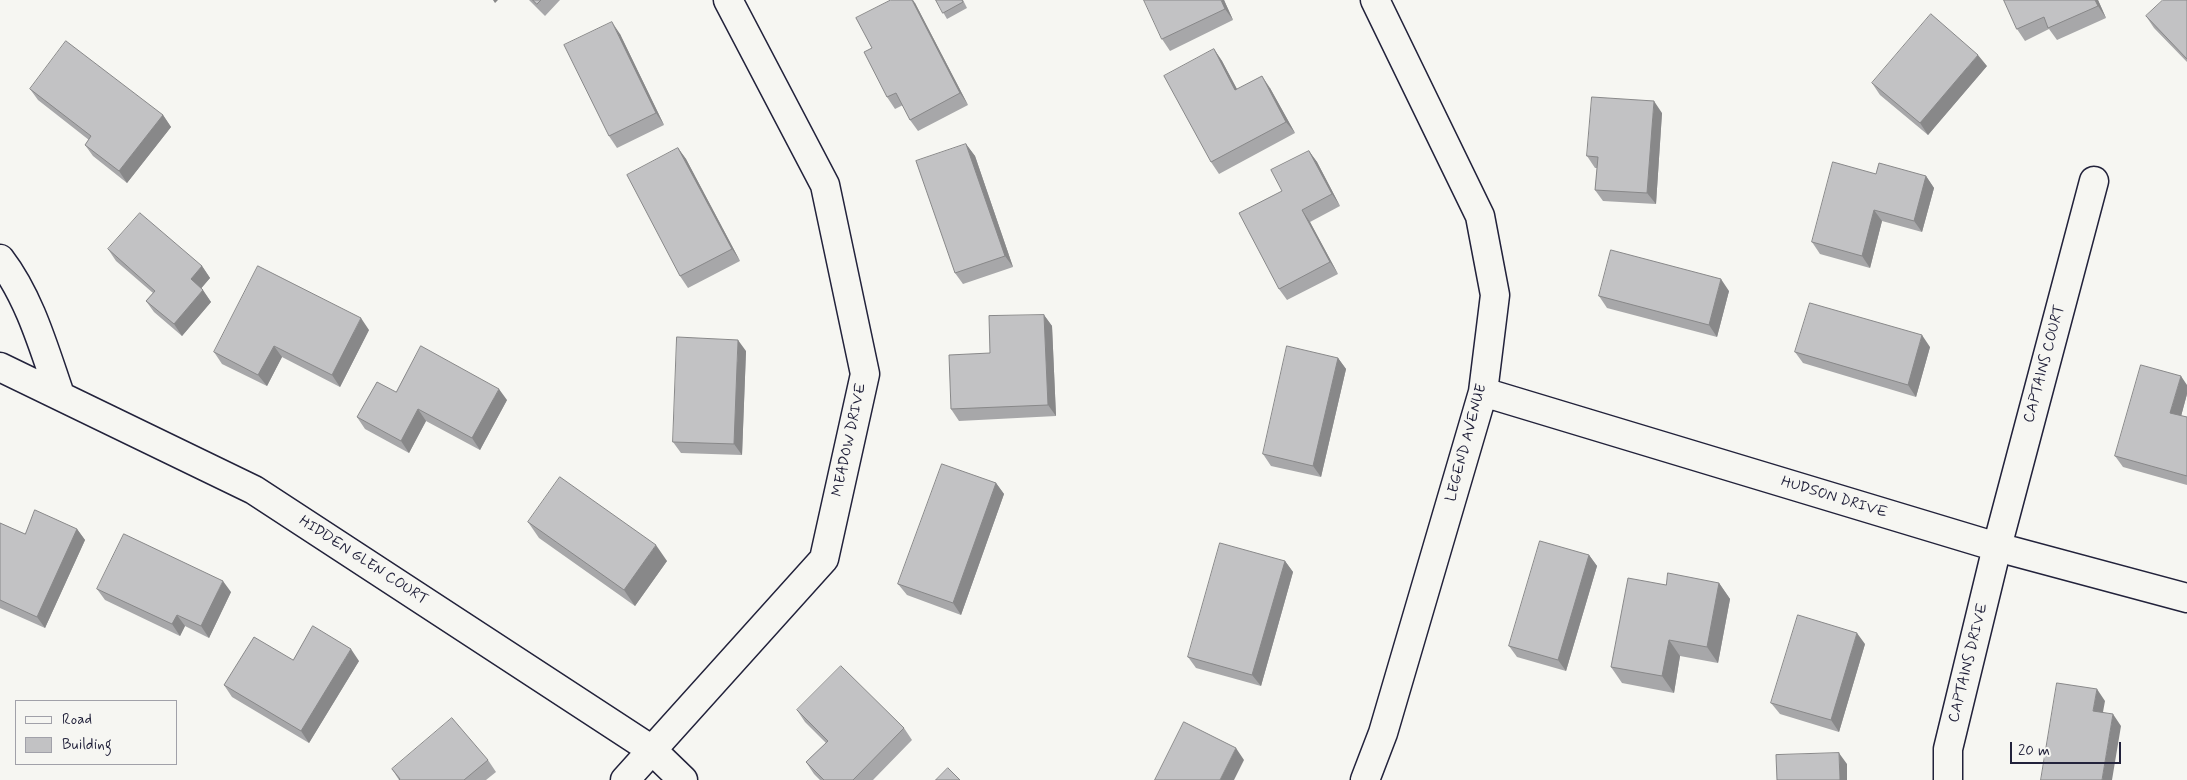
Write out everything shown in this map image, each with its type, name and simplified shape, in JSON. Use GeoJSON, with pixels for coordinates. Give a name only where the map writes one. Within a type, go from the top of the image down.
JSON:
{"type":"FeatureCollection","features":[{"type":"Feature","properties":{"kind":"street","name":"MEADOW DRIVE"},"geometry":{"type":"LineString","coordinates":[[624,780],[824,559],[865,374],[826,185],[728,0]]}},
{"type":"Feature","properties":{"kind":"street","name":"LEGEND AVENUE"},"geometry":{"type":"LineString","coordinates":[[1365,780],[1383,733],[1483,392],[1495,295],[1480,216],[1375,0]]}},
{"type":"Feature","properties":{"kind":"street","name":"CAPTAINS COURT"},"geometry":{"type":"LineString","coordinates":[[1997,547],[2094,181]]}},
{"type":"Feature","properties":{"kind":"street"},"geometry":{"type":"LineString","coordinates":[[0,259],[8,269],[32,317],[60,395]]}},
{"type":"Feature","properties":{"kind":"street","name":"HIDDEN GLEN COURT"},"geometry":{"type":"LineString","coordinates":[[0,367],[254,490],[652,750],[683,780]]}},
{"type":"Feature","properties":{"kind":"street","name":"HUDSON DRIVE"},"geometry":{"type":"LineString","coordinates":[[1483,392],[1997,547],[2187,598]]}},
{"type":"Feature","properties":{"kind":"street","name":"CAPTAINS DRIVE"},"geometry":{"type":"LineString","coordinates":[[1948,780],[1948,749],[1997,547]]}},
{"type":"Feature","properties":{"kind":"building"},"geometry":{"type":"Polygon","coordinates":[[[533,0],[541,0],[537,4],[533,0]]]}},
{"type":"Feature","properties":{"kind":"building"},"geometry":{"type":"Polygon","coordinates":[[[891,0],[912,0],[960,93],[910,120],[896,93],[887,97],[864,52],[872,48],[856,18],[891,0]]]}},
{"type":"Feature","properties":{"kind":"building"},"geometry":{"type":"Polygon","coordinates":[[[936,0],[962,0],[963,2],[943,13],[936,0]]]}},
{"type":"Feature","properties":{"kind":"building"},"geometry":{"type":"Polygon","coordinates":[[[1144,0],[1221,0],[1225,9],[1162,39],[1144,0]]]}},
{"type":"Feature","properties":{"kind":"building"},"geometry":{"type":"Polygon","coordinates":[[[2004,0],[2095,0],[2098,6],[2048,28],[2044,17],[2017,29],[2004,0]]]}},
{"type":"Feature","properties":{"kind":"building"},"geometry":{"type":"Polygon","coordinates":[[[2163,0],[2187,0],[2187,59],[2146,16],[2163,0]]]}},
{"type":"Feature","properties":{"kind":"building"},"geometry":{"type":"Polygon","coordinates":[[[1931,14],[1978,55],[1920,123],[1872,83],[1931,14]]]}},
{"type":"Feature","properties":{"kind":"building"},"geometry":{"type":"Polygon","coordinates":[[[612,22],[656,113],[609,136],[564,45],[612,22]]]}},
{"type":"Feature","properties":{"kind":"building"},"geometry":{"type":"Polygon","coordinates":[[[66,41],[163,115],[119,171],[85,145],[91,136],[30,89],[66,41]]]}},
{"type":"Feature","properties":{"kind":"building"},"geometry":{"type":"Polygon","coordinates":[[[1214,49],[1235,90],[1262,76],[1286,122],[1211,162],[1164,76],[1214,49]]]}},
{"type":"Feature","properties":{"kind":"building"},"geometry":{"type":"Polygon","coordinates":[[[1592,97],[1654,101],[1647,193],[1595,190],[1598,157],[1587,156],[1592,97]]]}},
{"type":"Feature","properties":{"kind":"building"},"geometry":{"type":"Polygon","coordinates":[[[966,144],[1005,256],[955,273],[916,161],[966,144]]]}},
{"type":"Feature","properties":{"kind":"building"},"geometry":{"type":"Polygon","coordinates":[[[678,148],[732,249],[680,276],[627,175],[678,148]]]}},
{"type":"Feature","properties":{"kind":"building"},"geometry":{"type":"Polygon","coordinates":[[[1309,151],[1332,194],[1302,210],[1330,262],[1279,289],[1239,213],[1282,191],[1271,170],[1309,151]]]}},
{"type":"Feature","properties":{"kind":"building"},"geometry":{"type":"Polygon","coordinates":[[[1833,162],[1876,174],[1879,163],[1926,176],[1914,221],[1874,210],[1862,256],[1812,242],[1833,162]]]}},
{"type":"Feature","properties":{"kind":"building"},"geometry":{"type":"Polygon","coordinates":[[[140,213],[202,266],[191,279],[203,290],[174,324],[146,301],[155,291],[108,249],[140,213]]]}},
{"type":"Feature","properties":{"kind":"building"},"geometry":{"type":"Polygon","coordinates":[[[1611,250],[1721,279],[1709,325],[1599,296],[1611,250]]]}},
{"type":"Feature","properties":{"kind":"building"},"geometry":{"type":"Polygon","coordinates":[[[258,266],[361,318],[332,375],[274,346],[258,375],[214,352],[258,266]]]}},
{"type":"Feature","properties":{"kind":"building"},"geometry":{"type":"Polygon","coordinates":[[[1810,303],[1922,335],[1908,385],[1795,352],[1810,303]]]}},
{"type":"Feature","properties":{"kind":"building"},"geometry":{"type":"Polygon","coordinates":[[[1044,315],[1048,405],[951,409],[949,355],[990,353],[989,316],[1044,315]]]}},
{"type":"Feature","properties":{"kind":"building"},"geometry":{"type":"Polygon","coordinates":[[[677,337],[738,340],[734,444],[673,442],[677,337]]]}},
{"type":"Feature","properties":{"kind":"building"},"geometry":{"type":"Polygon","coordinates":[[[421,346],[499,389],[472,438],[418,409],[401,441],[357,417],[377,382],[396,392],[421,346]]]}},
{"type":"Feature","properties":{"kind":"building"},"geometry":{"type":"Polygon","coordinates":[[[1287,346],[1338,358],[1313,466],[1263,454],[1287,346]]]}},
{"type":"Feature","properties":{"kind":"building"},"geometry":{"type":"Polygon","coordinates":[[[2141,365],[2181,376],[2170,413],[2187,417],[2187,476],[2115,456],[2141,365]]]}},
{"type":"Feature","properties":{"kind":"building"},"geometry":{"type":"Polygon","coordinates":[[[942,464],[996,483],[953,603],[898,584],[942,464]]]}},
{"type":"Feature","properties":{"kind":"building"},"geometry":{"type":"Polygon","coordinates":[[[560,477],[656,545],[624,590],[528,522],[560,477]]]}},
{"type":"Feature","properties":{"kind":"building"},"geometry":{"type":"Polygon","coordinates":[[[35,510],[77,529],[37,617],[0,600],[0,523],[25,534],[35,510]]]}},
{"type":"Feature","properties":{"kind":"building"},"geometry":{"type":"Polygon","coordinates":[[[124,534],[223,581],[201,626],[177,615],[172,624],[97,589],[124,534]]]}},
{"type":"Feature","properties":{"kind":"building"},"geometry":{"type":"Polygon","coordinates":[[[1540,541],[1589,555],[1558,660],[1509,646],[1540,541]]]}},
{"type":"Feature","properties":{"kind":"building"},"geometry":{"type":"Polygon","coordinates":[[[1220,543],[1285,561],[1252,675],[1188,657],[1220,543]]]}},
{"type":"Feature","properties":{"kind":"building"},"geometry":{"type":"Polygon","coordinates":[[[1668,573],[1719,583],[1707,647],[1669,640],[1662,676],[1611,667],[1628,578],[1666,585],[1668,573]]]}},
{"type":"Feature","properties":{"kind":"building"},"geometry":{"type":"Polygon","coordinates":[[[1798,615],[1857,633],[1831,720],[1771,703],[1798,615]]]}},
{"type":"Feature","properties":{"kind":"building"},"geometry":{"type":"Polygon","coordinates":[[[313,626],[351,649],[301,731],[224,685],[254,637],[293,660],[313,626]]]}},
{"type":"Feature","properties":{"kind":"building"},"geometry":{"type":"Polygon","coordinates":[[[841,666],[904,728],[853,780],[824,780],[806,762],[828,741],[797,710],[841,666]]]}},
{"type":"Feature","properties":{"kind":"building"},"geometry":{"type":"Polygon","coordinates":[[[2057,683],[2097,689],[2093,711],[2113,714],[2102,780],[2041,780],[2057,683]]]}},
{"type":"Feature","properties":{"kind":"building"},"geometry":{"type":"Polygon","coordinates":[[[452,718],[488,760],[464,780],[399,780],[392,769],[452,718]]]}},
{"type":"Feature","properties":{"kind":"building"},"geometry":{"type":"Polygon","coordinates":[[[1184,722],[1236,748],[1220,780],[1155,780],[1184,722]]]}},
{"type":"Feature","properties":{"kind":"building"},"geometry":{"type":"Polygon","coordinates":[[[1839,753],[1840,780],[1777,780],[1776,755],[1839,753]]]}},
{"type":"Feature","properties":{"kind":"building"},"geometry":{"type":"Polygon","coordinates":[[[948,768],[960,780],[936,780],[948,768]]]}}]}
